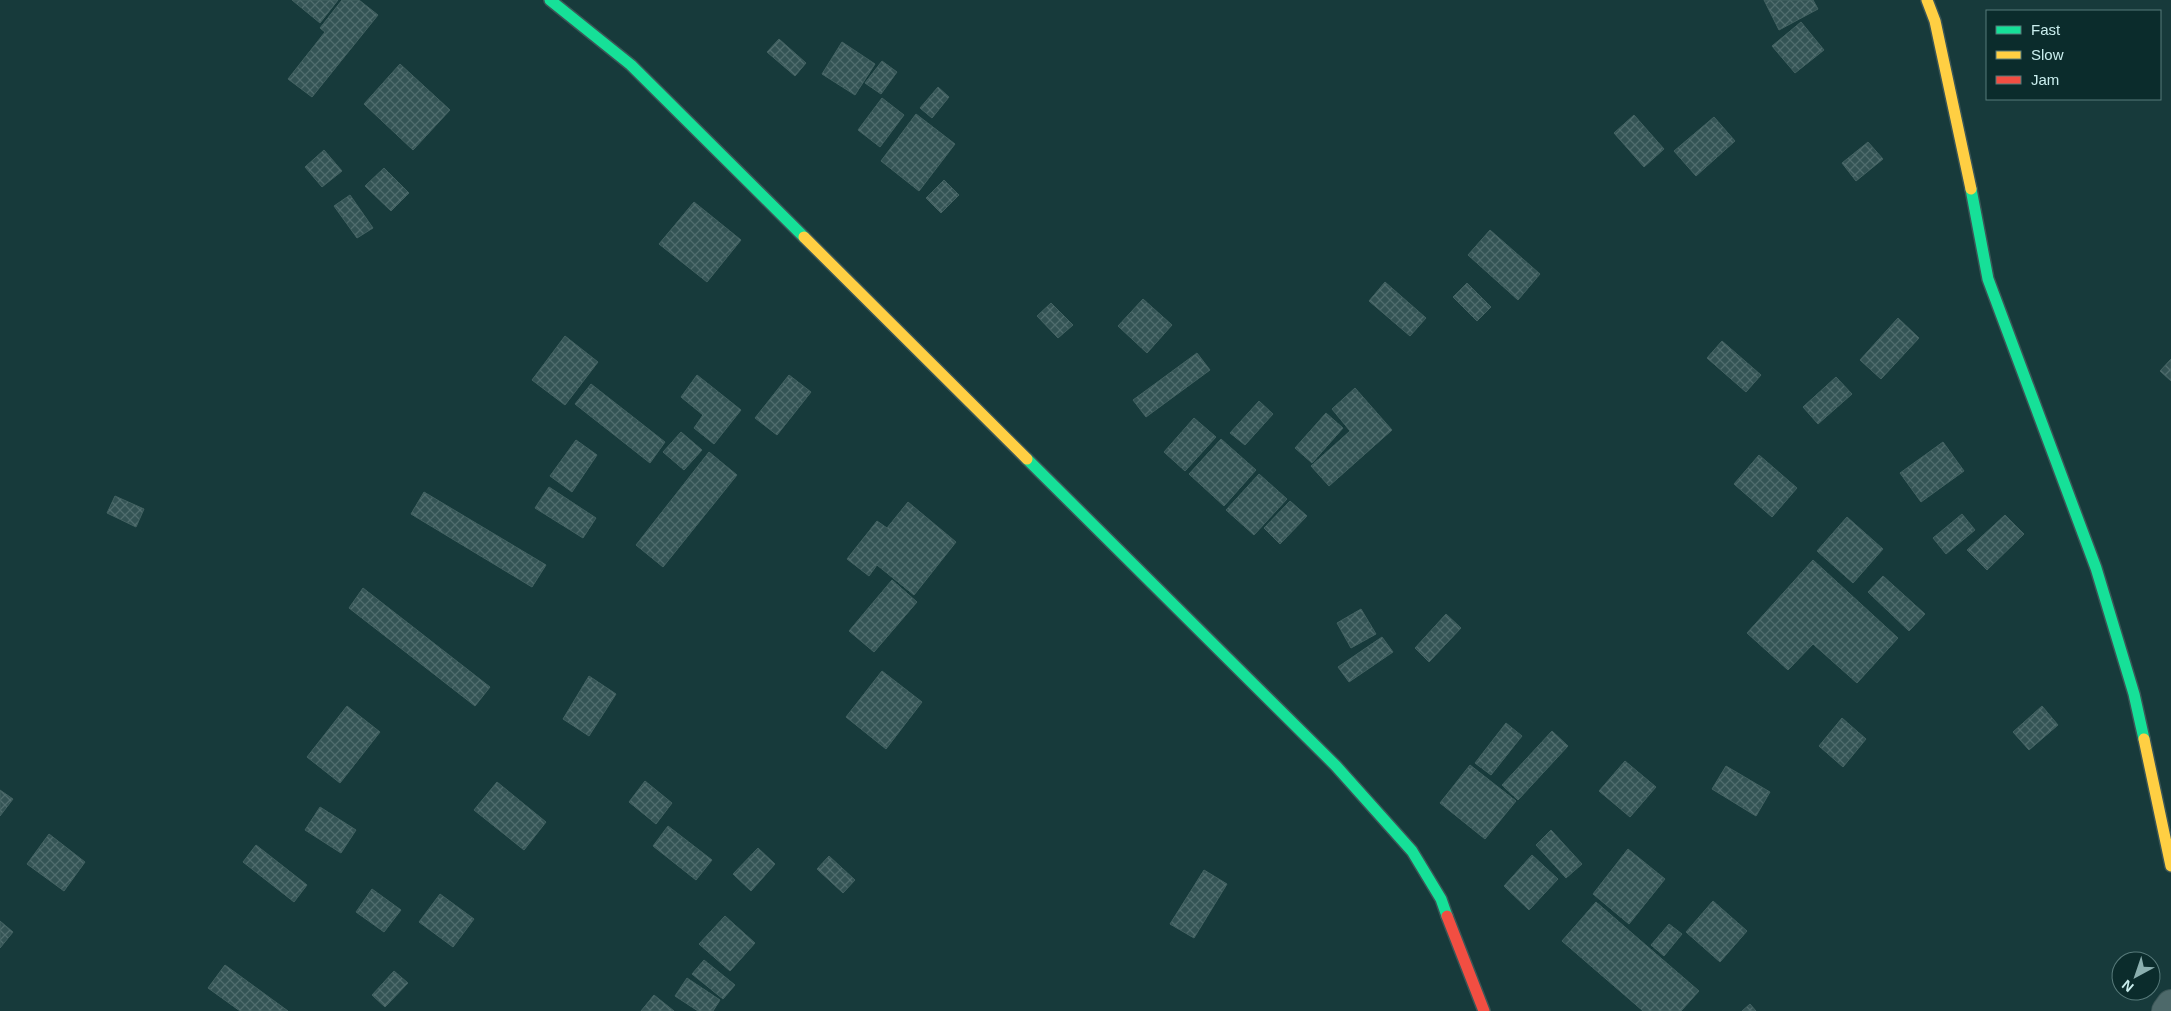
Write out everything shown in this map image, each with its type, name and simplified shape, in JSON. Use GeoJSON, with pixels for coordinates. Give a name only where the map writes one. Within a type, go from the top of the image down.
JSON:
{"type":"FeatureCollection","features":[{"type":"Feature","properties":{"kind":"street"},"geometry":{"type":"LineString","coordinates":[[550,0],[631,66],[1336,766],[1412,852],[1436,891],[1484,1011]]}},
{"type":"Feature","properties":{"kind":"street"},"geometry":{"type":"LineString","coordinates":[[1927,0],[1935,21],[1955,108],[1988,279],[2020,360],[2096,568],[2134,694],[2171,866]]}},
{"type":"Feature","properties":{"kind":"street"},"geometry":{"type":"LineString","coordinates":[[2166,1011],[2171,1004]]}},
{"type":"Feature","properties":{"kind":"building"},"geometry":{"type":"Polygon","coordinates":[[[292,0],[338,0],[320,23],[292,0]]]}},
{"type":"Feature","properties":{"kind":"building"},"geometry":{"type":"Polygon","coordinates":[[[342,0],[359,0],[378,15],[312,97],[288,79],[325,32],[320,28],[342,0]]]}},
{"type":"Feature","properties":{"kind":"building"},"geometry":{"type":"Polygon","coordinates":[[[1764,0],[1813,0],[1818,9],[1779,30],[1764,0]]]}},
{"type":"Feature","properties":{"kind":"building"},"geometry":{"type":"Polygon","coordinates":[[[1801,22],[1824,50],[1795,73],[1772,46],[1801,22]]]}},
{"type":"Feature","properties":{"kind":"building"},"geometry":{"type":"Polygon","coordinates":[[[779,39],[806,63],[795,76],[767,52],[779,39]]]}},
{"type":"Feature","properties":{"kind":"building"},"geometry":{"type":"Polygon","coordinates":[[[842,42],[875,64],[855,95],[822,74],[842,42]]]}},
{"type":"Feature","properties":{"kind":"building"},"geometry":{"type":"Polygon","coordinates":[[[882,61],[897,72],[881,94],[865,83],[882,61]]]}},
{"type":"Feature","properties":{"kind":"building"},"geometry":{"type":"Polygon","coordinates":[[[400,64],[450,110],[413,150],[364,104],[400,64]]]}},
{"type":"Feature","properties":{"kind":"building"},"geometry":{"type":"Polygon","coordinates":[[[938,87],[949,97],[932,118],[920,108],[938,87]]]}},
{"type":"Feature","properties":{"kind":"building"},"geometry":{"type":"Polygon","coordinates":[[[882,98],[904,115],[880,147],[858,130],[882,98]]]}},
{"type":"Feature","properties":{"kind":"building"},"geometry":{"type":"Polygon","coordinates":[[[916,114],[955,144],[919,191],[881,161],[916,114]]]}},
{"type":"Feature","properties":{"kind":"building"},"geometry":{"type":"Polygon","coordinates":[[[1634,115],[1664,149],[1644,167],[1614,133],[1634,115]]]}},
{"type":"Feature","properties":{"kind":"building"},"geometry":{"type":"Polygon","coordinates":[[[1714,117],[1735,141],[1696,176],[1674,151],[1714,117]]]}},
{"type":"Feature","properties":{"kind":"building"},"geometry":{"type":"Polygon","coordinates":[[[1868,142],[1883,159],[1856,181],[1842,163],[1868,142]]]}},
{"type":"Feature","properties":{"kind":"building"},"geometry":{"type":"Polygon","coordinates":[[[324,150],[342,171],[322,187],[305,167],[324,150]]]}},
{"type":"Feature","properties":{"kind":"building"},"geometry":{"type":"Polygon","coordinates":[[[384,168],[409,193],[391,211],[365,186],[384,168]]]}},
{"type":"Feature","properties":{"kind":"building"},"geometry":{"type":"Polygon","coordinates":[[[944,180],[959,195],[941,213],[926,198],[944,180]]]}},
{"type":"Feature","properties":{"kind":"building"},"geometry":{"type":"Polygon","coordinates":[[[350,195],[373,228],[357,238],[334,206],[350,195]]]}},
{"type":"Feature","properties":{"kind":"building"},"geometry":{"type":"Polygon","coordinates":[[[694,202],[741,240],[707,282],[659,244],[694,202]]]}},
{"type":"Feature","properties":{"kind":"building"},"geometry":{"type":"Polygon","coordinates":[[[1490,230],[1540,274],[1518,300],[1468,255],[1490,230]]]}},
{"type":"Feature","properties":{"kind":"building"},"geometry":{"type":"Polygon","coordinates":[[[1385,282],[1426,318],[1410,336],[1369,301],[1385,282]]]}},
{"type":"Feature","properties":{"kind":"building"},"geometry":{"type":"Polygon","coordinates":[[[1467,283],[1491,307],[1477,321],[1453,297],[1467,283]]]}},
{"type":"Feature","properties":{"kind":"building"},"geometry":{"type":"Polygon","coordinates":[[[1143,299],[1172,325],[1147,353],[1118,326],[1143,299]]]}},
{"type":"Feature","properties":{"kind":"building"},"geometry":{"type":"Polygon","coordinates":[[[1051,303],[1073,325],[1058,338],[1037,316],[1051,303]]]}},
{"type":"Feature","properties":{"kind":"building"},"geometry":{"type":"Polygon","coordinates":[[[1898,318],[1919,338],[1881,379],[1860,360],[1898,318]]]}},
{"type":"Feature","properties":{"kind":"building"},"geometry":{"type":"Polygon","coordinates":[[[565,336],[598,362],[565,405],[532,380],[565,336]]]}},
{"type":"Feature","properties":{"kind":"building"},"geometry":{"type":"Polygon","coordinates":[[[1722,341],[1761,375],[1746,392],[1707,358],[1722,341]]]}},
{"type":"Feature","properties":{"kind":"building"},"geometry":{"type":"Polygon","coordinates":[[[1197,353],[1210,370],[1146,417],[1133,400],[1197,353]]]}},
{"type":"Feature","properties":{"kind":"building"},"geometry":{"type":"Polygon","coordinates":[[[2171,359],[2171,381],[2160,371],[2171,359]]]}},
{"type":"Feature","properties":{"kind":"building"},"geometry":{"type":"Polygon","coordinates":[[[697,375],[741,410],[714,444],[694,428],[703,415],[681,397],[697,375]]]}},
{"type":"Feature","properties":{"kind":"building"},"geometry":{"type":"Polygon","coordinates":[[[789,375],[811,392],[777,435],[755,418],[789,375]]]}},
{"type":"Feature","properties":{"kind":"building"},"geometry":{"type":"Polygon","coordinates":[[[1836,377],[1852,394],[1818,424],[1803,407],[1836,377]]]}},
{"type":"Feature","properties":{"kind":"building"},"geometry":{"type":"Polygon","coordinates":[[[591,384],[665,442],[650,463],[575,404],[591,384]]]}},
{"type":"Feature","properties":{"kind":"building"},"geometry":{"type":"Polygon","coordinates":[[[1355,388],[1392,430],[1329,486],[1311,466],[1350,431],[1332,409],[1355,388]]]}},
{"type":"Feature","properties":{"kind":"building"},"geometry":{"type":"Polygon","coordinates":[[[1259,401],[1273,414],[1245,445],[1230,433],[1259,401]]]}},
{"type":"Feature","properties":{"kind":"building"},"geometry":{"type":"Polygon","coordinates":[[[1326,413],[1343,428],[1312,463],[1295,448],[1326,413]]]}},
{"type":"Feature","properties":{"kind":"building"},"geometry":{"type":"Polygon","coordinates":[[[1194,418],[1216,437],[1185,471],[1164,452],[1194,418]]]}},
{"type":"Feature","properties":{"kind":"building"},"geometry":{"type":"Polygon","coordinates":[[[681,432],[702,450],[684,470],[663,452],[681,432]]]}},
{"type":"Feature","properties":{"kind":"building"},"geometry":{"type":"Polygon","coordinates":[[[1221,439],[1256,470],[1224,506],[1189,474],[1221,439]]]}},
{"type":"Feature","properties":{"kind":"building"},"geometry":{"type":"Polygon","coordinates":[[[576,440],[597,455],[572,492],[550,476],[576,440]]]}},
{"type":"Feature","properties":{"kind":"building"},"geometry":{"type":"Polygon","coordinates":[[[1943,442],[1964,471],[1921,502],[1900,473],[1943,442]]]}},
{"type":"Feature","properties":{"kind":"building"},"geometry":{"type":"Polygon","coordinates":[[[709,452],[737,475],[663,567],[636,545],[709,452]]]}},
{"type":"Feature","properties":{"kind":"building"},"geometry":{"type":"Polygon","coordinates":[[[1759,455],[1797,488],[1772,517],[1734,484],[1759,455]]]}},
{"type":"Feature","properties":{"kind":"building"},"geometry":{"type":"Polygon","coordinates":[[[1259,474],[1287,499],[1254,535],[1226,510],[1259,474]]]}},
{"type":"Feature","properties":{"kind":"building"},"geometry":{"type":"Polygon","coordinates":[[[549,487],[596,518],[583,538],[535,508],[549,487]]]}},
{"type":"Feature","properties":{"kind":"building"},"geometry":{"type":"Polygon","coordinates":[[[424,492],[546,565],[532,587],[411,514],[424,492]]]}},
{"type":"Feature","properties":{"kind":"building"},"geometry":{"type":"Polygon","coordinates":[[[115,496],[144,509],[136,527],[107,513],[115,496]]]}},
{"type":"Feature","properties":{"kind":"building"},"geometry":{"type":"Polygon","coordinates":[[[1290,501],[1307,516],[1280,544],[1264,528],[1290,501]]]}},
{"type":"Feature","properties":{"kind":"building"},"geometry":{"type":"Polygon","coordinates":[[[908,502],[956,542],[914,595],[877,565],[869,576],[847,559],[877,521],[887,528],[908,502]]]}},
{"type":"Feature","properties":{"kind":"building"},"geometry":{"type":"Polygon","coordinates":[[[1962,514],[1975,530],[1946,554],[1933,538],[1962,514]]]}},
{"type":"Feature","properties":{"kind":"building"},"geometry":{"type":"Polygon","coordinates":[[[2005,515],[2024,534],[1987,570],[1967,550],[2005,515]]]}},
{"type":"Feature","properties":{"kind":"building"},"geometry":{"type":"Polygon","coordinates":[[[1847,517],[1883,549],[1853,583],[1817,551],[1847,517]]]}},
{"type":"Feature","properties":{"kind":"building"},"geometry":{"type":"Polygon","coordinates":[[[1813,560],[1898,638],[1857,683],[1813,644],[1788,670],[1747,633],[1813,560]]]}},
{"type":"Feature","properties":{"kind":"building"},"geometry":{"type":"Polygon","coordinates":[[[1883,576],[1925,614],[1909,631],[1868,592],[1883,576]]]}},
{"type":"Feature","properties":{"kind":"building"},"geometry":{"type":"Polygon","coordinates":[[[892,580],[917,602],[874,652],[849,631],[892,580]]]}},
{"type":"Feature","properties":{"kind":"building"},"geometry":{"type":"Polygon","coordinates":[[[363,588],[490,687],[475,706],[349,608],[363,588]]]}},
{"type":"Feature","properties":{"kind":"building"},"geometry":{"type":"Polygon","coordinates":[[[1361,609],[1376,634],[1351,648],[1337,623],[1361,609]]]}},
{"type":"Feature","properties":{"kind":"building"},"geometry":{"type":"Polygon","coordinates":[[[1446,614],[1461,628],[1429,662],[1415,648],[1446,614]]]}},
{"type":"Feature","properties":{"kind":"building"},"geometry":{"type":"Polygon","coordinates":[[[1382,637],[1393,652],[1349,682],[1338,667],[1382,637]]]}},
{"type":"Feature","properties":{"kind":"building"},"geometry":{"type":"Polygon","coordinates":[[[882,671],[922,702],[886,749],[846,717],[882,671]]]}},
{"type":"Feature","properties":{"kind":"building"},"geometry":{"type":"Polygon","coordinates":[[[589,676],[616,694],[589,736],[563,719],[589,676]]]}},
{"type":"Feature","properties":{"kind":"building"},"geometry":{"type":"Polygon","coordinates":[[[347,706],[380,732],[340,783],[307,757],[347,706]]]}},
{"type":"Feature","properties":{"kind":"building"},"geometry":{"type":"Polygon","coordinates":[[[2042,706],[2058,725],[2029,750],[2013,732],[2042,706]]]}},
{"type":"Feature","properties":{"kind":"building"},"geometry":{"type":"Polygon","coordinates":[[[1842,718],[1866,739],[1843,767],[1819,746],[1842,718]]]}},
{"type":"Feature","properties":{"kind":"building"},"geometry":{"type":"Polygon","coordinates":[[[1506,723],[1522,736],[1491,775],[1475,763],[1506,723]]]}},
{"type":"Feature","properties":{"kind":"building"},"geometry":{"type":"Polygon","coordinates":[[[1552,731],[1568,746],[1518,800],[1502,785],[1552,731]]]}},
{"type":"Feature","properties":{"kind":"building"},"geometry":{"type":"Polygon","coordinates":[[[1625,761],[1656,787],[1630,817],[1599,791],[1625,761]]]}},
{"type":"Feature","properties":{"kind":"building"},"geometry":{"type":"Polygon","coordinates":[[[1470,765],[1516,801],[1485,839],[1440,803],[1470,765]]]}},
{"type":"Feature","properties":{"kind":"building"},"geometry":{"type":"Polygon","coordinates":[[[1726,766],[1770,792],[1756,816],[1712,789],[1726,766]]]}},
{"type":"Feature","properties":{"kind":"building"},"geometry":{"type":"Polygon","coordinates":[[[645,781],[672,803],[656,824],[629,802],[645,781]]]}},
{"type":"Feature","properties":{"kind":"building"},"geometry":{"type":"Polygon","coordinates":[[[497,782],[546,822],[524,850],[474,810],[497,782]]]}},
{"type":"Feature","properties":{"kind":"building"},"geometry":{"type":"Polygon","coordinates":[[[0,790],[13,799],[0,816],[0,790]]]}},
{"type":"Feature","properties":{"kind":"building"},"geometry":{"type":"Polygon","coordinates":[[[320,807],[356,830],[341,853],[305,830],[320,807]]]}},
{"type":"Feature","properties":{"kind":"building"},"geometry":{"type":"Polygon","coordinates":[[[668,826],[712,860],[696,880],[653,846],[668,826]]]}},
{"type":"Feature","properties":{"kind":"building"},"geometry":{"type":"Polygon","coordinates":[[[1551,830],[1582,864],[1566,878],[1536,845],[1551,830]]]}},
{"type":"Feature","properties":{"kind":"building"},"geometry":{"type":"Polygon","coordinates":[[[49,834],[85,862],[64,891],[27,864],[49,834]]]}},
{"type":"Feature","properties":{"kind":"building"},"geometry":{"type":"Polygon","coordinates":[[[256,845],[307,885],[294,902],[243,862],[256,845]]]}},
{"type":"Feature","properties":{"kind":"building"},"geometry":{"type":"Polygon","coordinates":[[[758,848],[775,864],[751,891],[733,874],[758,848]]]}},
{"type":"Feature","properties":{"kind":"building"},"geometry":{"type":"Polygon","coordinates":[[[1628,849],[1665,879],[1629,924],[1593,894],[1628,849]]]}},
{"type":"Feature","properties":{"kind":"building"},"geometry":{"type":"Polygon","coordinates":[[[1532,855],[1558,879],[1529,910],[1504,886],[1532,855]]]}},
{"type":"Feature","properties":{"kind":"building"},"geometry":{"type":"Polygon","coordinates":[[[829,856],[855,880],[843,893],[817,869],[829,856]]]}},
{"type":"Feature","properties":{"kind":"building"},"geometry":{"type":"Polygon","coordinates":[[[1204,870],[1227,884],[1194,938],[1170,924],[1204,870]]]}},
{"type":"Feature","properties":{"kind":"building"},"geometry":{"type":"Polygon","coordinates":[[[372,889],[401,910],[384,932],[356,912],[372,889]]]}},
{"type":"Feature","properties":{"kind":"building"},"geometry":{"type":"Polygon","coordinates":[[[440,894],[474,919],[453,947],[419,922],[440,894]]]}},
{"type":"Feature","properties":{"kind":"building"},"geometry":{"type":"Polygon","coordinates":[[[1713,901],[1747,931],[1720,962],[1686,932],[1713,901]]]}},
{"type":"Feature","properties":{"kind":"building"},"geometry":{"type":"Polygon","coordinates":[[[1596,902],[1699,991],[1681,1011],[1643,1011],[1562,941],[1596,902]]]}},
{"type":"Feature","properties":{"kind":"building"},"geometry":{"type":"Polygon","coordinates":[[[725,916],[755,943],[730,971],[699,944],[725,916]]]}},
{"type":"Feature","properties":{"kind":"building"},"geometry":{"type":"Polygon","coordinates":[[[0,921],[13,932],[0,948],[0,921]]]}},
{"type":"Feature","properties":{"kind":"building"},"geometry":{"type":"Polygon","coordinates":[[[1669,924],[1682,934],[1664,956],[1651,945],[1669,924]]]}},
{"type":"Feature","properties":{"kind":"building"},"geometry":{"type":"Polygon","coordinates":[[[704,960],[735,985],[723,999],[692,974],[704,960]]]}},
{"type":"Feature","properties":{"kind":"building"},"geometry":{"type":"Polygon","coordinates":[[[225,965],[288,1011],[240,1011],[208,988],[225,965]]]}},
{"type":"Feature","properties":{"kind":"building"},"geometry":{"type":"Polygon","coordinates":[[[394,971],[408,983],[385,1007],[372,995],[394,971]]]}},
{"type":"Feature","properties":{"kind":"building"},"geometry":{"type":"Polygon","coordinates":[[[687,978],[720,1000],[713,1011],[698,1011],[675,996],[687,978]]]}},
{"type":"Feature","properties":{"kind":"building"},"geometry":{"type":"Polygon","coordinates":[[[654,995],[674,1011],[641,1011],[654,995]]]}},
{"type":"Feature","properties":{"kind":"building"},"geometry":{"type":"Polygon","coordinates":[[[1750,1004],[1756,1011],[1742,1011],[1750,1004]]]}},
{"type":"Feature","properties":{"kind":"traffic: fast"},"geometry":{"type":"LineString","coordinates":[[550,0],[631,65],[804,237]]}},
{"type":"Feature","properties":{"kind":"traffic: fast"},"geometry":{"type":"LineString","coordinates":[[1971,189],[1988,279],[2096,568],[2134,694],[2144,739]]}},
{"type":"Feature","properties":{"kind":"traffic: fast"},"geometry":{"type":"LineString","coordinates":[[1027,459],[1336,766],[1412,851],[1441,899],[1447,916]]}},
{"type":"Feature","properties":{"kind":"traffic: slow"},"geometry":{"type":"LineString","coordinates":[[1927,0],[1935,21],[1971,189]]}},
{"type":"Feature","properties":{"kind":"traffic: slow"},"geometry":{"type":"LineString","coordinates":[[804,237],[1027,459]]}},
{"type":"Feature","properties":{"kind":"traffic: slow"},"geometry":{"type":"LineString","coordinates":[[2144,739],[2171,866]]}},
{"type":"Feature","properties":{"kind":"traffic: jam"},"geometry":{"type":"LineString","coordinates":[[1447,916],[1484,1011]]}}]}
